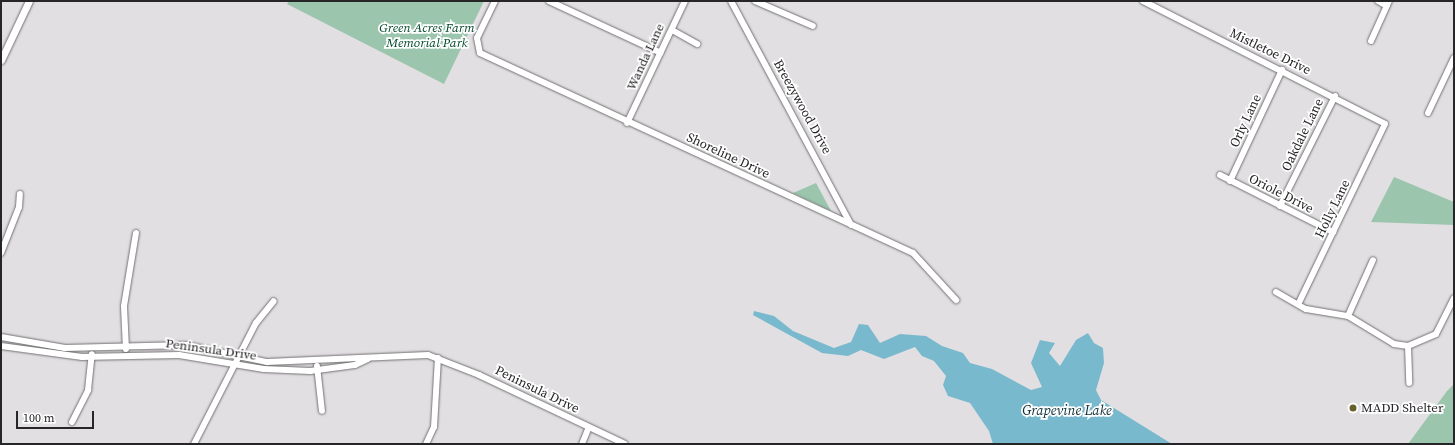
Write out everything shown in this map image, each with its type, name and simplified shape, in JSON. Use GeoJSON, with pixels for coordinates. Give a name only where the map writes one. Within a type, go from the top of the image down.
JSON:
{"type":"FeatureCollection","features":[{"type":"Feature","properties":{"kind":"street"},"geometry":{"type":"LineString","coordinates":[[1,60],[29,1]]}},
{"type":"Feature","properties":{"kind":"street","name":"Shoreline Drive"},"geometry":{"type":"LineString","coordinates":[[495,1],[477,38],[477,50],[627,122],[919,256],[956,300]]}},
{"type":"Feature","properties":{"kind":"street"},"geometry":{"type":"LineString","coordinates":[[549,1],[661,53]]}},
{"type":"Feature","properties":{"kind":"street","name":"Wanda Lane"},"geometry":{"type":"LineString","coordinates":[[627,122],[672,30],[684,1]]}},
{"type":"Feature","properties":{"kind":"street","name":"Breezywood Drive"},"geometry":{"type":"LineString","coordinates":[[730,1],[852,225]]}},
{"type":"Feature","properties":{"kind":"street"},"geometry":{"type":"LineString","coordinates":[[755,1],[813,26]]}},
{"type":"Feature","properties":{"kind":"street"},"geometry":{"type":"LineString","coordinates":[[1370,41],[1388,3],[1378,1]]}},
{"type":"Feature","properties":{"kind":"street","name":"Mistletoe Drive"},"geometry":{"type":"LineString","coordinates":[[1144,2],[1335,96],[1385,124]]}},
{"type":"Feature","properties":{"kind":"street"},"geometry":{"type":"LineString","coordinates":[[672,30],[697,44]]}},
{"type":"Feature","properties":{"kind":"street"},"geometry":{"type":"LineString","coordinates":[[1428,113],[1454,58]]}},
{"type":"Feature","properties":{"kind":"street","name":"Orly Lane"},"geometry":{"type":"LineString","coordinates":[[1230,181],[1282,70]]}},
{"type":"Feature","properties":{"kind":"street","name":"Oakdale Lane"},"geometry":{"type":"LineString","coordinates":[[1280,206],[1335,96]]}},
{"type":"Feature","properties":{"kind":"street","name":"Holly Lane"},"geometry":{"type":"LineString","coordinates":[[1299,303],[1385,124]]}},
{"type":"Feature","properties":{"kind":"street","name":"Oriole Drive"},"geometry":{"type":"LineString","coordinates":[[1220,176],[1333,232]]}},
{"type":"Feature","properties":{"kind":"street"},"geometry":{"type":"LineString","coordinates":[[1,253],[19,207],[20,194]]}},
{"type":"Feature","properties":{"kind":"street"},"geometry":{"type":"LineString","coordinates":[[127,355],[124,306],[136,233]]}},
{"type":"Feature","properties":{"kind":"street"},"geometry":{"type":"LineString","coordinates":[[1348,316],[1373,260]]}},
{"type":"Feature","properties":{"kind":"street"},"geometry":{"type":"LineString","coordinates":[[1276,292],[1316,312],[1348,316],[1394,344],[1408,346],[1436,334],[1454,298]]}},
{"type":"Feature","properties":{"kind":"street"},"geometry":{"type":"LineString","coordinates":[[194,444],[260,316],[274,301]]}},
{"type":"Feature","properties":{"kind":"street","name":"Peninsula Drive"},"geometry":{"type":"LineString","coordinates":[[1,337],[26,344],[92,348],[186,345],[267,362],[368,359],[404,354],[438,358],[624,444]]}},
{"type":"Feature","properties":{"kind":"street","name":"Peninsula Drive"},"geometry":{"type":"LineString","coordinates":[[1,346],[41,354],[92,357],[179,355],[264,369],[318,369],[355,365],[368,359]]}},
{"type":"Feature","properties":{"kind":"street"},"geometry":{"type":"LineString","coordinates":[[1408,346],[1409,383]]}},
{"type":"Feature","properties":{"kind":"street"},"geometry":{"type":"LineString","coordinates":[[72,422],[88,390],[92,348]]}},
{"type":"Feature","properties":{"kind":"street"},"geometry":{"type":"LineString","coordinates":[[426,444],[434,427],[438,358]]}},
{"type":"Feature","properties":{"kind":"street"},"geometry":{"type":"LineString","coordinates":[[315,361],[318,369],[322,411]]}},
{"type":"Feature","properties":{"kind":"street"},"geometry":{"type":"LineString","coordinates":[[582,444],[589,427]]}},
{"type":"Feature","properties":{"kind":"green space","name":"Green Acres Farm Memorial Park"},"geometry":{"type":"Polygon","coordinates":[[[289,1],[484,1],[444,84],[287,4],[289,1]]]}},
{"type":"Feature","properties":{"kind":"green space"},"geometry":{"type":"Polygon","coordinates":[[[1394,177],[1454,202],[1454,225],[1371,222],[1394,177]]]}},
{"type":"Feature","properties":{"kind":"green space"},"geometry":{"type":"Polygon","coordinates":[[[816,183],[831,211],[793,193],[816,183]]]}},
{"type":"Feature","properties":{"kind":"green space"},"geometry":{"type":"Polygon","coordinates":[[[1454,384],[1454,444],[1408,444],[1447,391],[1454,384]]]}},
{"type":"Feature","properties":{"kind":"water","name":"Grapevine Lake"},"geometry":{"type":"Polygon","coordinates":[[[754,311],[774,316],[793,331],[834,348],[851,342],[859,324],[868,325],[880,343],[900,334],[926,336],[942,346],[963,353],[970,363],[992,369],[1031,390],[1042,387],[1031,363],[1040,340],[1055,343],[1049,353],[1060,366],[1076,340],[1088,333],[1094,343],[1103,348],[1104,363],[1096,390],[1101,400],[1172,444],[993,444],[989,431],[970,403],[948,396],[943,385],[946,376],[934,361],[922,356],[915,347],[884,359],[861,350],[848,356],[822,353],[753,315],[754,311]]]}},
{"type":"Feature","properties":{"kind":"place","name":"MADD Shelter"},"geometry":{"type":"Point","coordinates":[1353,408]}}]}
